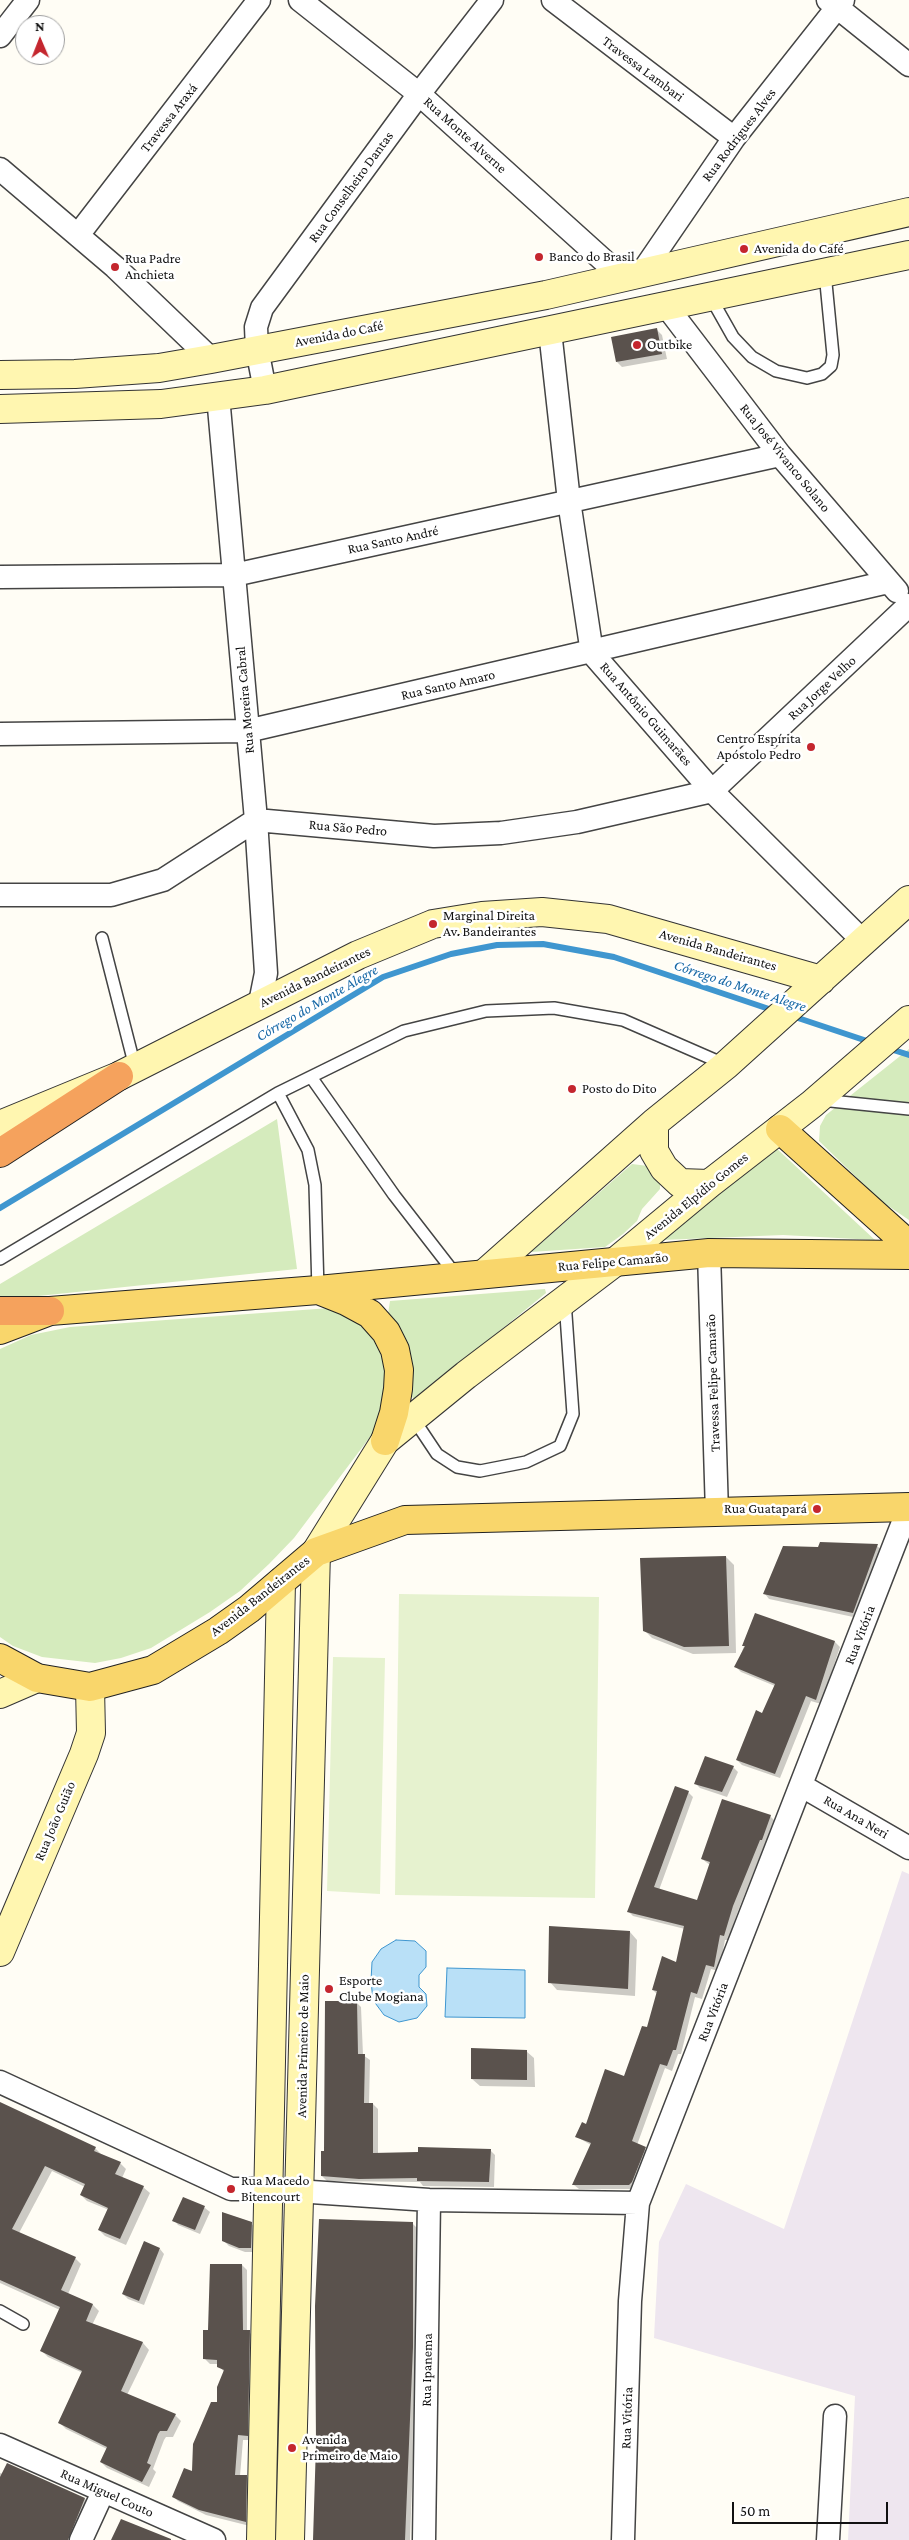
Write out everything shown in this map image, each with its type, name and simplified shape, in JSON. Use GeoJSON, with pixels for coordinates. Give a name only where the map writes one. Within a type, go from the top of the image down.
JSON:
{"type":"FeatureCollection","features":[{"type":"Feature","properties":{"kind":"highway"},"geometry":{"type":"LineString","coordinates":[[0,1153],[127,1072]]}},
{"type":"Feature","properties":{"kind":"highway"},"geometry":{"type":"LineString","coordinates":[[0,1311],[50,1311]]}},
{"type":"Feature","properties":{"kind":"main road","name":"Avenida do Café"},"geometry":{"type":"LineString","coordinates":[[0,375],[75,374],[140,369],[212,359],[546,295],[909,212]]}},
{"type":"Feature","properties":{"kind":"main road"},"geometry":{"type":"LineString","coordinates":[[0,409],[161,404],[265,390],[909,255]]}},
{"type":"Feature","properties":{"kind":"main road"},"geometry":{"type":"LineString","coordinates":[[484,1274],[654,1123],[726,1065],[909,900]]}},
{"type":"Feature","properties":{"kind":"main road","name":"Avenida Bandeirantes"},"geometry":{"type":"LineString","coordinates":[[0,1125],[127,1072],[358,954],[433,924],[482,916],[542,912],[608,919],[821,980]]}},
{"type":"Feature","properties":{"kind":"main road","name":"Avenida Elpídio Gomes"},"geometry":{"type":"LineString","coordinates":[[385,1441],[615,1262],[708,1184],[817,1099],[906,1023]]}},
{"type":"Feature","properties":{"kind":"main road"},"geometry":{"type":"LineString","coordinates":[[654,1123],[654,1151],[664,1168],[680,1183],[708,1184]]}},
{"type":"Feature","properties":{"kind":"main road"},"geometry":{"type":"LineString","coordinates":[[780,1129],[909,1245]]}},
{"type":"Feature","properties":{"kind":"main road","name":"Rua Felipe Camarão"},"geometry":{"type":"LineString","coordinates":[[318,1290],[709,1253],[909,1255]]}},
{"type":"Feature","properties":{"kind":"main road"},"geometry":{"type":"LineString","coordinates":[[0,1330],[50,1311],[318,1290],[346,1301],[370,1314],[386,1332],[395,1350],[399,1370],[398,1389],[394,1413],[385,1441]]}},
{"type":"Feature","properties":{"kind":"main road","name":"Avenida Bandeirantes"},"geometry":{"type":"LineString","coordinates":[[0,1658],[37,1678],[90,1687],[153,1670],[218,1631],[316,1552],[385,1441]]}},
{"type":"Feature","properties":{"kind":"main road"},"geometry":{"type":"LineString","coordinates":[[316,1552],[404,1520],[909,1507]]}},
{"type":"Feature","properties":{"kind":"main road","name":"Avenida Primeiro de Maio"},"geometry":{"type":"LineString","coordinates":[[290,2540],[316,1552]]}},
{"type":"Feature","properties":{"kind":"main road"},"geometry":{"type":"LineString","coordinates":[[261,2540],[281,1582]]}},
{"type":"Feature","properties":{"kind":"main road"},"geometry":{"type":"LineString","coordinates":[[0,1694],[37,1678]]}},
{"type":"Feature","properties":{"kind":"main road","name":"Rua João Guião"},"geometry":{"type":"LineString","coordinates":[[0,1952],[84,1754],[91,1733],[90,1687]]}},
{"type":"Feature","properties":{"kind":"street"},"geometry":{"type":"LineString","coordinates":[[0,36],[28,0]]}},
{"type":"Feature","properties":{"kind":"street","name":"Travessa Araxá"},"geometry":{"type":"LineString","coordinates":[[78,235],[260,0]]}},
{"type":"Feature","properties":{"kind":"street","name":"Rua Monte Alverne"},"geometry":{"type":"LineString","coordinates":[[300,0],[420,94],[632,276]]}},
{"type":"Feature","properties":{"kind":"street","name":"Rua Conselheiro Dantas"},"geometry":{"type":"LineString","coordinates":[[265,390],[257,349],[256,327],[262,308],[492,0]]}},
{"type":"Feature","properties":{"kind":"street","name":"Travessa Lambari"},"geometry":{"type":"LineString","coordinates":[[553,0],[734,138]]}},
{"type":"Feature","properties":{"kind":"street"},"geometry":{"type":"LineString","coordinates":[[836,2],[909,65]]}},
{"type":"Feature","properties":{"kind":"street","name":"Rua Rodrigues Alves"},"geometry":{"type":"LineString","coordinates":[[632,276],[836,2]]}},
{"type":"Feature","properties":{"kind":"street"},"geometry":{"type":"LineString","coordinates":[[0,169],[78,235],[212,359]]}},
{"type":"Feature","properties":{"kind":"street","name":"Rua José Vivanco Solano"},"geometry":{"type":"LineString","coordinates":[[667,307],[780,455],[909,605]]}},
{"type":"Feature","properties":{"kind":"street","name":"Rua Antônio Guimarães"},"geometry":{"type":"LineString","coordinates":[[550,331],[569,501],[592,653],[712,791],[864,942]]}},
{"type":"Feature","properties":{"kind":"street","name":"Rua Moreira Cabral"},"geometry":{"type":"LineString","coordinates":[[218,396],[256,820],[266,973],[260,1003]]}},
{"type":"Feature","properties":{"kind":"street","name":"Rua Santo André"},"geometry":{"type":"LineString","coordinates":[[0,577],[234,575],[780,455]]}},
{"type":"Feature","properties":{"kind":"street","name":"Rua Santo Amaro"},"geometry":{"type":"LineString","coordinates":[[0,734],[247,731],[592,653],[888,582]]}},
{"type":"Feature","properties":{"kind":"street","name":"Rua Jorge Velho"},"geometry":{"type":"LineString","coordinates":[[712,791],[909,605]]}},
{"type":"Feature","properties":{"kind":"street","name":"Rua São Pedro"},"geometry":{"type":"LineString","coordinates":[[256,820],[434,836],[501,833],[577,822],[712,791]]}},
{"type":"Feature","properties":{"kind":"street"},"geometry":{"type":"LineString","coordinates":[[0,895],[111,895],[120,893],[163,880],[256,820]]}},
{"type":"Feature","properties":{"kind":"street","name":"Travessa Felipe Camarão"},"geometry":{"type":"LineString","coordinates":[[709,1253],[717,1513]]}},
{"type":"Feature","properties":{"kind":"street","name":"Rua Vitória"},"geometry":{"type":"LineString","coordinates":[[623,2540],[630,2301],[638,2203],[802,1786],[909,1507]]}},
{"type":"Feature","properties":{"kind":"street","name":"Rua Ana Neri"},"geometry":{"type":"LineString","coordinates":[[802,1786],[909,1848]]}},
{"type":"Feature","properties":{"kind":"street"},"geometry":{"type":"LineString","coordinates":[[0,2082],[231,2190],[267,2189],[300,2193],[429,2200],[638,2203]]}},
{"type":"Feature","properties":{"kind":"street","name":"Rua Ipanema"},"geometry":{"type":"LineString","coordinates":[[424,2540],[429,2200]]}},
{"type":"Feature","properties":{"kind":"street"},"geometry":{"type":"LineString","coordinates":[[828,2540],[835,2416]]}},
{"type":"Feature","properties":{"kind":"street","name":"Rua Miguel Couto"},"geometry":{"type":"LineString","coordinates":[[0,2445],[102,2492],[214,2540]]}},
{"type":"Feature","properties":{"kind":"street"},"geometry":{"type":"LineString","coordinates":[[81,2540],[102,2492]]}},
{"type":"Feature","properties":{"kind":"lane"},"geometry":{"type":"LineString","coordinates":[[711,298],[733,337],[752,357],[776,371],[807,378],[822,374],[831,366],[825,273]]}},
{"type":"Feature","properties":{"kind":"lane"},"geometry":{"type":"LineString","coordinates":[[102,938],[127,1072]]}},
{"type":"Feature","properties":{"kind":"lane"},"geometry":{"type":"LineString","coordinates":[[0,1259],[278,1094],[404,1031],[486,1011],[554,1008],[623,1020],[726,1065]]}},
{"type":"Feature","properties":{"kind":"lane"},"geometry":{"type":"LineString","coordinates":[[311,1077],[394,1195],[457,1277]]}},
{"type":"Feature","properties":{"kind":"lane"},"geometry":{"type":"LineString","coordinates":[[278,1094],[308,1150],[315,1185],[318,1290]]}},
{"type":"Feature","properties":{"kind":"lane"},"geometry":{"type":"LineString","coordinates":[[817,1099],[909,1109]]}},
{"type":"Feature","properties":{"kind":"lane"},"geometry":{"type":"LineString","coordinates":[[413,1418],[437,1454],[457,1467],[480,1471],[526,1462],[560,1446],[574,1414],[565,1300]]}},
{"type":"Feature","properties":{"kind":"lane"},"geometry":{"type":"LineString","coordinates":[[0,2311],[23,2324]]}},
{"type":"Feature","properties":{"kind":"shaded area"},"geometry":{"type":"Polygon","coordinates":[[[902,1871],[909,1874],[909,2540],[848,2540],[855,2396],[654,2338],[659,2242],[686,2184],[784,2229],[902,1871]]]}},
{"type":"Feature","properties":{"kind":"green space"},"geometry":{"type":"Polygon","coordinates":[[[909,1049],[909,1220],[881,1201],[819,1141],[820,1126],[826,1115],[909,1049]]]}},
{"type":"Feature","properties":{"kind":"green space"},"geometry":{"type":"Polygon","coordinates":[[[277,1119],[297,1269],[0,1300],[0,1284],[277,1119]]]}},
{"type":"Feature","properties":{"kind":"green space"},"geometry":{"type":"Polygon","coordinates":[[[775,1147],[875,1240],[783,1235],[662,1240],[775,1147]]]}},
{"type":"Feature","properties":{"kind":"green space"},"geometry":{"type":"Polygon","coordinates":[[[632,1164],[648,1166],[660,1180],[660,1189],[642,1209],[637,1221],[623,1234],[605,1247],[531,1252],[632,1164]]]}},
{"type":"Feature","properties":{"kind":"green space"},"geometry":{"type":"Polygon","coordinates":[[[545,1289],[546,1293],[415,1400],[410,1395],[388,1314],[390,1301],[545,1289]]]}},
{"type":"Feature","properties":{"kind":"green space"},"geometry":{"type":"Polygon","coordinates":[[[341,1308],[374,1334],[386,1371],[386,1391],[376,1429],[294,1538],[269,1564],[240,1591],[210,1612],[151,1648],[121,1658],[95,1663],[42,1657],[13,1646],[0,1637],[0,1349],[31,1335],[70,1327],[341,1308]]]}},
{"type":"Feature","properties":{"kind":"green space"},"geometry":{"type":"Polygon","coordinates":[[[399,1594],[599,1597],[595,1898],[395,1895],[399,1594]]]}},
{"type":"Feature","properties":{"kind":"green space"},"geometry":{"type":"Polygon","coordinates":[[[333,1657],[385,1658],[380,1894],[327,1891],[333,1657]]]}},
{"type":"Feature","properties":{"kind":"water"},"geometry":{"type":"Polygon","coordinates":[[[396,1940],[415,1941],[426,1951],[426,1967],[419,1975],[419,1987],[426,1994],[427,2006],[417,2018],[399,2022],[384,2015],[373,2000],[371,1981],[372,1962],[381,1949],[396,1940]]]}},
{"type":"Feature","properties":{"kind":"water"},"geometry":{"type":"Polygon","coordinates":[[[447,1968],[525,1970],[525,2018],[445,2017],[447,1968]]]}},
{"type":"Feature","properties":{"kind":"building","name":"Outbike"},"geometry":{"type":"Polygon","coordinates":[[[657,328],[662,354],[616,362],[611,337],[657,328]]]}},
{"type":"Feature","properties":{"kind":"building"},"geometry":{"type":"Polygon","coordinates":[[[820,1542],[878,1544],[853,1613],[763,1594],[783,1546],[818,1547],[820,1542]]]}},
{"type":"Feature","properties":{"kind":"building"},"geometry":{"type":"Polygon","coordinates":[[[726,1556],[729,1646],[684,1647],[643,1631],[640,1558],[726,1556]]]}},
{"type":"Feature","properties":{"kind":"building"},"geometry":{"type":"Polygon","coordinates":[[[755,1613],[835,1641],[816,1700],[806,1696],[775,1774],[736,1760],[756,1710],[762,1713],[775,1684],[734,1667],[745,1646],[742,1646],[755,1613]]]}},
{"type":"Feature","properties":{"kind":"building"},"geometry":{"type":"Polygon","coordinates":[[[705,1756],[734,1766],[722,1792],[694,1784],[705,1756]]]}},
{"type":"Feature","properties":{"kind":"building"},"geometry":{"type":"Polygon","coordinates":[[[675,1786],[689,1791],[654,1887],[697,1900],[710,1862],[701,1859],[722,1799],[771,1815],[733,1906],[724,1936],[720,1935],[714,1967],[706,1965],[697,1994],[691,1992],[676,2050],[673,2050],[667,2066],[660,2064],[632,2141],[646,2147],[632,2182],[629,2185],[572,2185],[591,2143],[575,2137],[582,2122],[586,2124],[605,2069],[624,2076],[642,2026],[647,2027],[657,1991],[652,1990],[662,1956],[676,1962],[684,1926],[627,1912],[675,1786]]]}},
{"type":"Feature","properties":{"kind":"building"},"geometry":{"type":"Polygon","coordinates":[[[549,1926],[630,1931],[628,1989],[548,1983],[549,1926]]]}},
{"type":"Feature","properties":{"kind":"building"},"geometry":{"type":"Polygon","coordinates":[[[325,2001],[357,2001],[358,2054],[365,2054],[364,2103],[373,2103],[373,2153],[418,2152],[418,2147],[491,2149],[489,2182],[417,2181],[417,2178],[359,2179],[321,2176],[321,2151],[324,2151],[325,2001]]]}},
{"type":"Feature","properties":{"kind":"building"},"geometry":{"type":"Polygon","coordinates":[[[471,2048],[527,2050],[527,2080],[471,2079],[471,2048]]]}},
{"type":"Feature","properties":{"kind":"building"},"geometry":{"type":"Polygon","coordinates":[[[0,2102],[96,2147],[94,2151],[121,2162],[115,2174],[144,2186],[120,2239],[98,2230],[108,2208],[80,2195],[85,2184],[45,2166],[12,2229],[76,2257],[61,2290],[93,2304],[86,2321],[143,2342],[121,2391],[176,2414],[167,2431],[160,2431],[158,2434],[147,2463],[151,2465],[142,2482],[100,2462],[107,2447],[58,2423],[82,2371],[40,2351],[60,2307],[0,2280],[0,2102]]]}},
{"type":"Feature","properties":{"kind":"building"},"geometry":{"type":"Polygon","coordinates":[[[183,2197],[205,2206],[195,2230],[172,2221],[183,2197]]]}},
{"type":"Feature","properties":{"kind":"building"},"geometry":{"type":"Polygon","coordinates":[[[222,2212],[252,2222],[251,2248],[239,2248],[222,2241],[222,2212]]]}},
{"type":"Feature","properties":{"kind":"building"},"geometry":{"type":"Polygon","coordinates":[[[319,2219],[413,2222],[413,2347],[405,2540],[313,2540],[316,2444],[315,2306],[319,2219]]]}},
{"type":"Feature","properties":{"kind":"building"},"geometry":{"type":"Polygon","coordinates":[[[144,2241],[160,2248],[139,2301],[122,2294],[144,2241]]]}},
{"type":"Feature","properties":{"kind":"building"},"geometry":{"type":"Polygon","coordinates":[[[210,2264],[242,2264],[243,2330],[250,2330],[248,2436],[238,2435],[235,2475],[247,2475],[246,2522],[199,2510],[172,2497],[184,2468],[192,2471],[193,2444],[211,2402],[217,2402],[217,2387],[224,2370],[217,2367],[217,2360],[203,2359],[203,2330],[208,2330],[210,2264]]]}},
{"type":"Feature","properties":{"kind":"building"},"geometry":{"type":"Polygon","coordinates":[[[7,2463],[85,2498],[68,2540],[0,2540],[0,2477],[7,2463]]]}},
{"type":"Feature","properties":{"kind":"building"},"geometry":{"type":"Polygon","coordinates":[[[121,2519],[171,2539],[171,2540],[111,2540],[121,2519]]]}},
{"type":"Feature","properties":{"kind":"waterway","name":"Córrego do Monte Alegre"},"geometry":{"type":"LineString","coordinates":[[0,1208],[383,977],[451,954],[497,945],[543,944],[614,957],[775,1011]]}},
{"type":"Feature","properties":{"kind":"waterway","name":"Córrego do Monte Alegre"},"geometry":{"type":"LineString","coordinates":[[792,1016],[873,1043]]}},
{"type":"Feature","properties":{"kind":"waterway","name":"Córrego do Monte Alegre"},"geometry":{"type":"LineString","coordinates":[[887,1048],[909,1055]]}},
{"type":"Feature","properties":{"kind":"place","name":"Avenida do Café"},"geometry":{"type":"Point","coordinates":[744,249]}},
{"type":"Feature","properties":{"kind":"place","name":"Banco do Brasil"},"geometry":{"type":"Point","coordinates":[539,257]}},
{"type":"Feature","properties":{"kind":"place","name":"Rua Padre Anchieta"},"geometry":{"type":"Point","coordinates":[115,267]}},
{"type":"Feature","properties":{"kind":"place","name":"Outbike"},"geometry":{"type":"Point","coordinates":[637,345]}},
{"type":"Feature","properties":{"kind":"place","name":"Centro Espírita Apóstolo Pedro"},"geometry":{"type":"Point","coordinates":[811,747]}},
{"type":"Feature","properties":{"kind":"place","name":"Marginal Direita Av. Bandeirantes"},"geometry":{"type":"Point","coordinates":[433,924]}},
{"type":"Feature","properties":{"kind":"place","name":"Posto do Dito"},"geometry":{"type":"Point","coordinates":[572,1089]}},
{"type":"Feature","properties":{"kind":"place","name":"Rua Guatapará"},"geometry":{"type":"Point","coordinates":[817,1509]}},
{"type":"Feature","properties":{"kind":"place","name":"Esporte Clube Mogiana"},"geometry":{"type":"Point","coordinates":[329,1989]}},
{"type":"Feature","properties":{"kind":"place","name":"Rua Macedo Bitencourt"},"geometry":{"type":"Point","coordinates":[231,2189]}},
{"type":"Feature","properties":{"kind":"place","name":"Avenida Primeiro de Maio"},"geometry":{"type":"Point","coordinates":[292,2448]}}]}
